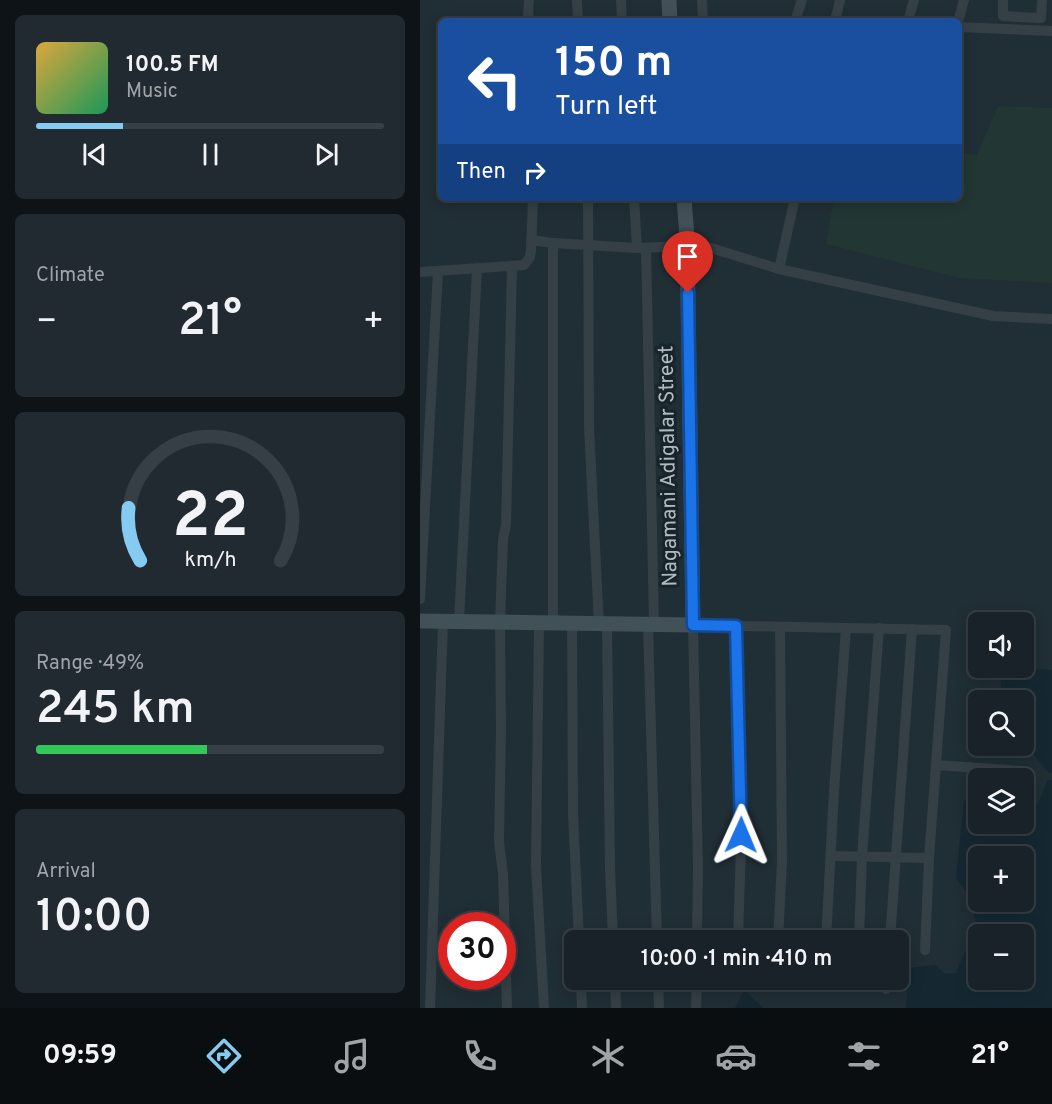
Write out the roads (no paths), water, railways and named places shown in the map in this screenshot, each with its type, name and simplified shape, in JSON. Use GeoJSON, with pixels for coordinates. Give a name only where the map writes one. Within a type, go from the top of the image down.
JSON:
{"type":"FeatureCollection","features":[{"type":"Feature","properties":{"kind":"street"},"geometry":{"type":"LineString","coordinates":[[529,0],[530,18]]}},
{"type":"Feature","properties":{"kind":"street"},"geometry":{"type":"LineString","coordinates":[[577,0],[578,18]]}},
{"type":"Feature","properties":{"kind":"street"},"geometry":{"type":"LineString","coordinates":[[621,0],[622,18]]}},
{"type":"Feature","properties":{"kind":"street"},"geometry":{"type":"LineString","coordinates":[[669,0],[670,18]]}},
{"type":"Feature","properties":{"kind":"street"},"geometry":{"type":"LineString","coordinates":[[702,0],[703,18]]}},
{"type":"Feature","properties":{"kind":"street"},"geometry":{"type":"LineString","coordinates":[[796,18],[802,0]]}},
{"type":"Feature","properties":{"kind":"street"},"geometry":{"type":"LineString","coordinates":[[836,18],[840,0]]}},
{"type":"Feature","properties":{"kind":"street"},"geometry":{"type":"LineString","coordinates":[[909,18],[914,0]]}},
{"type":"Feature","properties":{"kind":"street"},"geometry":{"type":"LineString","coordinates":[[959,18],[964,0]]}},
{"type":"Feature","properties":{"kind":"street"},"geometry":{"type":"LineString","coordinates":[[1003,0],[1003,16],[1046,18],[1042,0]]}},
{"type":"Feature","properties":{"kind":"street"},"geometry":{"type":"LineString","coordinates":[[962,27],[1052,31]]}},
{"type":"Feature","properties":{"kind":"street"},"geometry":{"type":"LineString","coordinates":[[420,272],[524,265],[531,251],[533,201]]}},
{"type":"Feature","properties":{"kind":"street"},"geometry":{"type":"LineString","coordinates":[[588,201],[589,427],[603,624],[613,930]]}},
{"type":"Feature","properties":{"kind":"street"},"geometry":{"type":"LineString","coordinates":[[634,201],[642,248],[657,930]]}},
{"type":"Feature","properties":{"kind":"street","name":"Nagamani Adigalar Street"},"geometry":{"type":"LineString","coordinates":[[684,201],[687,246],[693,625]]}},
{"type":"Feature","properties":{"kind":"street"},"geometry":{"type":"LineString","coordinates":[[779,269],[794,201]]}},
{"type":"Feature","properties":{"kind":"street"},"geometry":{"type":"LineString","coordinates":[[531,240],[642,248],[687,246],[711,248],[779,269],[993,316],[1052,319]]}},
{"type":"Feature","properties":{"kind":"street"},"geometry":{"type":"LineString","coordinates":[[544,1008],[536,866],[546,623],[553,243]]}},
{"type":"Feature","properties":{"kind":"street"},"geometry":{"type":"LineString","coordinates":[[507,1008],[503,874],[499,842],[500,622],[503,539],[506,525],[512,267]]}},
{"type":"Feature","properties":{"kind":"street"},"geometry":{"type":"LineString","coordinates":[[459,621],[477,268]]}},
{"type":"Feature","properties":{"kind":"street"},"geometry":{"type":"LineString","coordinates":[[420,599],[425,439],[438,271]]}},
{"type":"Feature","properties":{"kind":"street"},"geometry":{"type":"LineString","coordinates":[[420,621],[945,630],[925,950]]}},
{"type":"Feature","properties":{"kind":"street"},"geometry":{"type":"LineString","coordinates":[[430,1008],[443,621]]}},
{"type":"Feature","properties":{"kind":"street"},"geometry":{"type":"LineString","coordinates":[[572,623],[573,814],[579,930]]}},
{"type":"Feature","properties":{"kind":"street"},"geometry":{"type":"LineString","coordinates":[[693,625],[698,855],[697,930]]}},
{"type":"Feature","properties":{"kind":"street"},"geometry":{"type":"LineString","coordinates":[[736,626],[741,804],[738,930]]}},
{"type":"Feature","properties":{"kind":"street"},"geometry":{"type":"LineString","coordinates":[[779,930],[782,861],[780,627]]}},
{"type":"Feature","properties":{"kind":"street"},"geometry":{"type":"LineString","coordinates":[[827,930],[846,628]]}},
{"type":"Feature","properties":{"kind":"street"},"geometry":{"type":"LineString","coordinates":[[859,930],[862,856],[879,628]]}},
{"type":"Feature","properties":{"kind":"street"},"geometry":{"type":"LineString","coordinates":[[891,930],[912,629]]}},
{"type":"Feature","properties":{"kind":"street"},"geometry":{"type":"LineString","coordinates":[[936,765],[979,768]]}},
{"type":"Feature","properties":{"kind":"street"},"geometry":{"type":"LineString","coordinates":[[831,855],[929,858]]}},
{"type":"Feature","properties":{"kind":"street"},"geometry":{"type":"LineString","coordinates":[[581,990],[582,1008]]}},
{"type":"Feature","properties":{"kind":"street"},"geometry":{"type":"LineString","coordinates":[[615,990],[616,1008]]}},
{"type":"Feature","properties":{"kind":"street"},"geometry":{"type":"LineString","coordinates":[[658,990],[659,1008]]}},
{"type":"Feature","properties":{"kind":"street"},"geometry":{"type":"LineString","coordinates":[[696,1008],[697,990]]}},
{"type":"Feature","properties":{"kind":"water"},"geometry":{"type":"Polygon","coordinates":[[[1034,669],[1052,670],[1052,773],[1049,773],[1034,756],[1034,690],[1001,690],[1001,678],[1034,678],[1034,669]]]}},
{"type":"Feature","properties":{"kind":"water"},"geometry":{"type":"Polygon","coordinates":[[[1048,780],[1052,780],[1052,1008],[906,1008],[909,968],[936,965],[945,974],[956,973],[968,945],[968,990],[1034,990],[1034,924],[977,924],[973,912],[1034,912],[1034,846],[968,846],[968,897],[956,878],[964,800],[968,801],[968,834],[1034,834],[1034,807],[1037,805],[1048,780]]]}},
{"type":"Feature","properties":{"kind":"water"},"geometry":{"type":"Polygon","coordinates":[[[744,990],[763,1008],[735,1008],[744,990]]]}}]}
